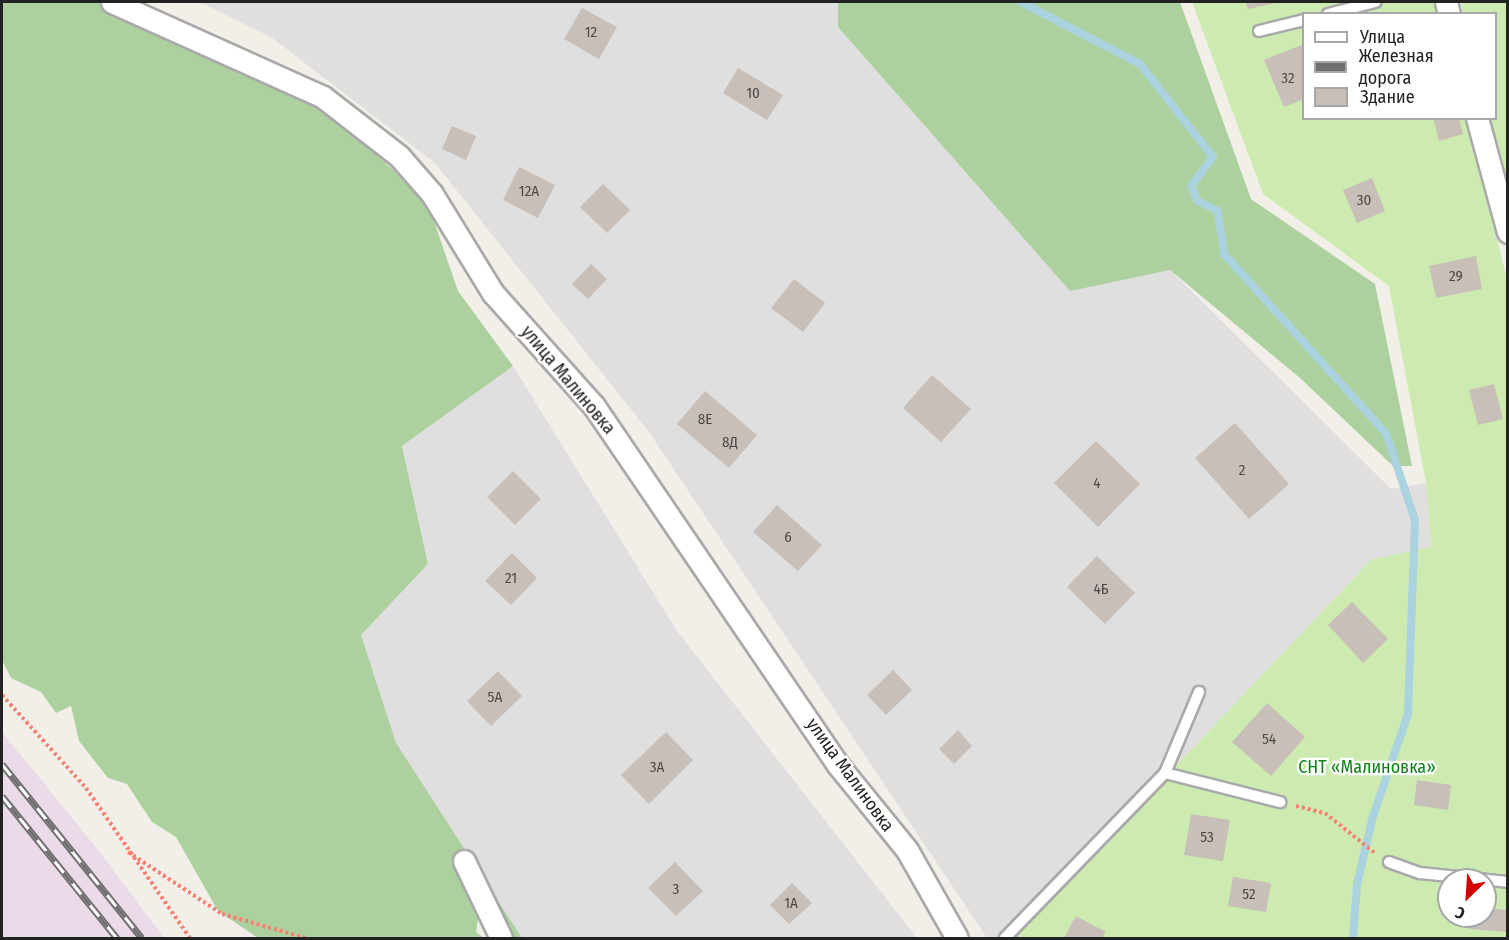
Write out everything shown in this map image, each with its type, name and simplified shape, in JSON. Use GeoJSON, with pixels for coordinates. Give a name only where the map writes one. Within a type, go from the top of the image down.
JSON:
{"type":"FeatureCollection","features":[{"type":"Feature","properties":{"kind":"street","name":"улица Малиновка"},"geometry":{"type":"LineString","coordinates":[[112,2],[323,97],[399,156],[444,210],[493,293],[594,406],[838,765],[907,850],[957,939]]}},
{"type":"Feature","properties":{"kind":"street"},"geometry":{"type":"LineString","coordinates":[[1478,120],[1508,232]]}},
{"type":"Feature","properties":{"kind":"street"},"geometry":{"type":"LineString","coordinates":[[464,861],[501,939]]}},
{"type":"Feature","properties":{"kind":"lane"},"geometry":{"type":"LineString","coordinates":[[1336,12],[1375,2]]}},
{"type":"Feature","properties":{"kind":"lane"},"geometry":{"type":"LineString","coordinates":[[1259,31],[1302,20]]}},
{"type":"Feature","properties":{"kind":"lane"},"geometry":{"type":"LineString","coordinates":[[1005,939],[1165,773],[1199,692]]}},
{"type":"Feature","properties":{"kind":"lane"},"geometry":{"type":"LineString","coordinates":[[1165,773],[1280,802]]}},
{"type":"Feature","properties":{"kind":"lane"},"geometry":{"type":"LineString","coordinates":[[1389,862],[1420,873],[1508,882]]}},
{"type":"Feature","properties":{"kind":"path"},"geometry":{"type":"LineString","coordinates":[[2,695],[86,788],[126,851],[190,939]]}},
{"type":"Feature","properties":{"kind":"path"},"geometry":{"type":"LineString","coordinates":[[1280,802],[1325,813],[1355,840],[1389,862]]}},
{"type":"Feature","properties":{"kind":"path"},"geometry":{"type":"LineString","coordinates":[[126,851],[222,914],[306,939]]}},
{"type":"Feature","properties":{"kind":"shaded area"},"geometry":{"type":"Polygon","coordinates":[[[199,2],[838,2],[838,27],[1070,290],[1170,270],[1391,489],[1426,483],[1431,547],[1372,559],[1013,938],[987,938],[649,432],[435,163],[271,37],[199,2]]]}},
{"type":"Feature","properties":{"kind":"shaded area"},"geometry":{"type":"Polygon","coordinates":[[[513,366],[677,631],[917,938],[522,938],[395,743],[361,635],[428,564],[402,446],[513,366]]]}},
{"type":"Feature","properties":{"kind":"shaded area"},"geometry":{"type":"Polygon","coordinates":[[[2,732],[95,846],[164,938],[2,938],[2,732]]]}},
{"type":"Feature","properties":{"kind":"green space"},"geometry":{"type":"Polygon","coordinates":[[[2,2],[131,2],[169,40],[197,45],[224,64],[248,67],[332,114],[427,201],[458,291],[513,366],[402,446],[428,564],[361,635],[396,743],[522,938],[510,938],[497,903],[483,886],[476,932],[484,938],[258,938],[218,911],[176,837],[152,822],[127,784],[108,778],[79,741],[71,706],[56,713],[41,692],[11,678],[2,660],[2,2]]]}},
{"type":"Feature","properties":{"kind":"green space"},"geometry":{"type":"Polygon","coordinates":[[[838,2],[1180,2],[1251,199],[1375,284],[1412,466],[1393,466],[1300,378],[1170,270],[1070,291],[838,27],[838,2]]]}},
{"type":"Feature","properties":{"kind":"green space","name":"СНТ «Малиновка»"},"geometry":{"type":"Polygon","coordinates":[[[1192,2],[1437,2],[1440,12],[1302,12],[1302,120],[1467,120],[1508,283],[1507,938],[1013,938],[1372,559],[1431,547],[1426,483],[1389,286],[1263,194],[1192,2]]]}},
{"type":"Feature","properties":{"kind":"green space"},"geometry":{"type":"Polygon","coordinates":[[[1507,2],[1507,192],[1489,120],[1497,120],[1497,12],[1463,12],[1461,4],[1507,2]]]}},
{"type":"Feature","properties":{"kind":"building"},"geometry":{"type":"Polygon","coordinates":[[[1246,2],[1274,2],[1275,3],[1248,9],[1246,2]]]}},
{"type":"Feature","properties":{"kind":"building"},"geometry":{"type":"Polygon","coordinates":[[[582,8],[617,27],[599,59],[564,39],[582,8]]]}},
{"type":"Feature","properties":{"kind":"building"},"geometry":{"type":"Polygon","coordinates":[[[1302,45],[1302,100],[1284,107],[1264,60],[1302,45]]]}},
{"type":"Feature","properties":{"kind":"building"},"geometry":{"type":"Polygon","coordinates":[[[738,68],[783,95],[767,120],[723,93],[738,68]]]}},
{"type":"Feature","properties":{"kind":"building"},"geometry":{"type":"Polygon","coordinates":[[[1434,120],[1460,120],[1463,134],[1439,141],[1434,120]]]}},
{"type":"Feature","properties":{"kind":"building"},"geometry":{"type":"Polygon","coordinates":[[[452,126],[476,136],[466,160],[442,149],[452,126]]]}},
{"type":"Feature","properties":{"kind":"building"},"geometry":{"type":"Polygon","coordinates":[[[519,167],[555,185],[538,218],[503,200],[519,167]]]}},
{"type":"Feature","properties":{"kind":"building"},"geometry":{"type":"Polygon","coordinates":[[[1372,178],[1385,211],[1357,223],[1343,190],[1372,178]]]}},
{"type":"Feature","properties":{"kind":"building"},"geometry":{"type":"Polygon","coordinates":[[[603,184],[630,210],[607,233],[580,207],[603,184]]]}},
{"type":"Feature","properties":{"kind":"building"},"geometry":{"type":"Polygon","coordinates":[[[1476,256],[1482,289],[1436,298],[1429,266],[1476,256]]]}},
{"type":"Feature","properties":{"kind":"building"},"geometry":{"type":"Polygon","coordinates":[[[591,264],[607,279],[588,299],[572,284],[591,264]]]}},
{"type":"Feature","properties":{"kind":"building"},"geometry":{"type":"Polygon","coordinates":[[[794,279],[825,303],[803,332],[771,308],[794,279]]]}},
{"type":"Feature","properties":{"kind":"building"},"geometry":{"type":"Polygon","coordinates":[[[932,375],[971,409],[941,442],[903,408],[932,375]]]}},
{"type":"Feature","properties":{"kind":"building"},"geometry":{"type":"Polygon","coordinates":[[[1494,384],[1503,419],[1478,425],[1469,390],[1494,384]]]}},
{"type":"Feature","properties":{"kind":"building"},"geometry":{"type":"Polygon","coordinates":[[[705,391],[757,435],[729,468],[677,424],[705,391]]]}},
{"type":"Feature","properties":{"kind":"building"},"geometry":{"type":"Polygon","coordinates":[[[1235,423],[1289,484],[1249,519],[1195,458],[1235,423]]]}},
{"type":"Feature","properties":{"kind":"building"},"geometry":{"type":"Polygon","coordinates":[[[1096,441],[1140,484],[1098,527],[1054,483],[1096,441]]]}},
{"type":"Feature","properties":{"kind":"building"},"geometry":{"type":"Polygon","coordinates":[[[513,471],[541,499],[515,525],[487,497],[513,471]]]}},
{"type":"Feature","properties":{"kind":"building"},"geometry":{"type":"Polygon","coordinates":[[[777,505],[822,545],[798,571],[753,532],[777,505]]]}},
{"type":"Feature","properties":{"kind":"building"},"geometry":{"type":"Polygon","coordinates":[[[512,553],[537,578],[511,605],[485,581],[512,553]]]}},
{"type":"Feature","properties":{"kind":"building"},"geometry":{"type":"Polygon","coordinates":[[[1097,556],[1135,593],[1105,624],[1067,587],[1097,556]]]}},
{"type":"Feature","properties":{"kind":"building"},"geometry":{"type":"Polygon","coordinates":[[[1352,602],[1388,639],[1363,663],[1328,625],[1352,602]]]}},
{"type":"Feature","properties":{"kind":"building"},"geometry":{"type":"Polygon","coordinates":[[[893,670],[912,690],[886,715],[867,695],[893,670]]]}},
{"type":"Feature","properties":{"kind":"building"},"geometry":{"type":"Polygon","coordinates":[[[498,671],[522,696],[491,726],[467,701],[498,671]]]}},
{"type":"Feature","properties":{"kind":"building"},"geometry":{"type":"Polygon","coordinates":[[[1267,703],[1305,737],[1271,776],[1232,742],[1267,703]]]}},
{"type":"Feature","properties":{"kind":"building"},"geometry":{"type":"Polygon","coordinates":[[[958,730],[972,746],[954,764],[939,749],[958,730]]]}},
{"type":"Feature","properties":{"kind":"building"},"geometry":{"type":"Polygon","coordinates":[[[666,732],[693,760],[649,804],[621,775],[666,732]]]}},
{"type":"Feature","properties":{"kind":"building"},"geometry":{"type":"Polygon","coordinates":[[[1417,780],[1451,785],[1448,810],[1414,805],[1417,780]]]}},
{"type":"Feature","properties":{"kind":"building"},"geometry":{"type":"Polygon","coordinates":[[[1191,814],[1230,820],[1223,861],[1184,855],[1191,814]]]}},
{"type":"Feature","properties":{"kind":"building"},"geometry":{"type":"Polygon","coordinates":[[[675,862],[703,891],[676,916],[648,888],[675,862]]]}},
{"type":"Feature","properties":{"kind":"building"},"geometry":{"type":"Polygon","coordinates":[[[1233,877],[1271,883],[1266,912],[1228,906],[1233,877]]]}},
{"type":"Feature","properties":{"kind":"building"},"geometry":{"type":"Polygon","coordinates":[[[792,883],[812,903],[789,924],[770,905],[792,883]]]}},
{"type":"Feature","properties":{"kind":"building"},"geometry":{"type":"Polygon","coordinates":[[[1497,909],[1508,910],[1506,932],[1469,929],[1497,928],[1497,909]]]}},
{"type":"Feature","properties":{"kind":"building"},"geometry":{"type":"Polygon","coordinates":[[[1076,916],[1106,932],[1102,938],[1064,938],[1076,916]]]}},
{"type":"Feature","properties":{"kind":"waterway"},"geometry":{"type":"LineString","coordinates":[[1021,2],[1140,64],[1213,157],[1191,186],[1198,201],[1218,211],[1224,254],[1386,433],[1415,520],[1408,714],[1373,816],[1357,884],[1353,938]]}},
{"type":"Feature","properties":{"kind":"railway"},"geometry":{"type":"LineString","coordinates":[[2,764],[142,938]]}},
{"type":"Feature","properties":{"kind":"railway"},"geometry":{"type":"LineString","coordinates":[[2,796],[117,938]]}}]}
